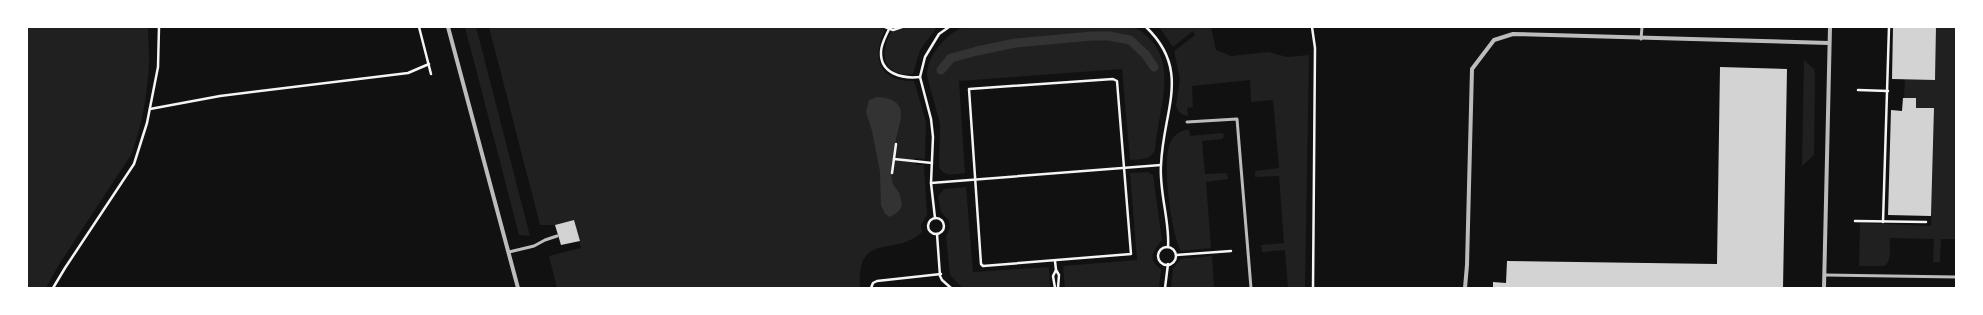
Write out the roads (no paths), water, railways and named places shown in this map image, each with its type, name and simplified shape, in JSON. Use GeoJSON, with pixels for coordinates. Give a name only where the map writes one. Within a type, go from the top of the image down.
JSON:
{"type":"FeatureCollection","features":[{"type":"Feature","properties":{"kind":"street"},"geometry":{"type":"LineString","coordinates":[[448,27],[518,288]]}},
{"type":"Feature","properties":{"kind":"street"},"geometry":{"type":"LineString","coordinates":[[1824,288],[1830,27]]}},
{"type":"Feature","properties":{"kind":"street"},"geometry":{"type":"LineString","coordinates":[[1465,288],[1467,265],[1472,69],[1494,40],[1512,34],[1642,39],[1829,43]]}},
{"type":"Feature","properties":{"kind":"lane"},"geometry":{"type":"LineString","coordinates":[[1642,27],[1642,39]]}},
{"type":"Feature","properties":{"kind":"lane"},"geometry":{"type":"LineString","coordinates":[[1187,122],[1237,119],[1251,288]]}},
{"type":"Feature","properties":{"kind":"lane"},"geometry":{"type":"LineString","coordinates":[[509,252],[534,246],[557,236]]}},
{"type":"Feature","properties":{"kind":"lane"},"geometry":{"type":"LineString","coordinates":[[1825,275],[1956,277]]}},
{"type":"Feature","properties":{"kind":"waterway"},"geometry":{"type":"LineString","coordinates":[[941,70],[951,58],[977,51],[1015,43],[1092,36],[1109,36],[1130,40],[1146,55],[1154,67]]}}]}
